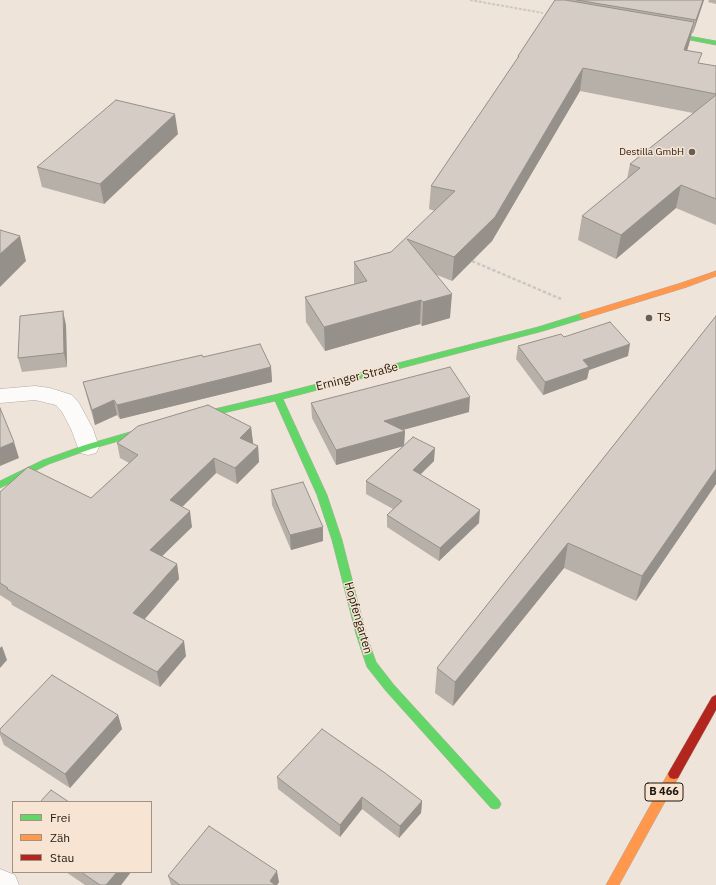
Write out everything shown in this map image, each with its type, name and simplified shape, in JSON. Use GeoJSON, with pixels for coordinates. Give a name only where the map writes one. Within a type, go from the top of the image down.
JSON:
{"type":"FeatureCollection","features":[{"type":"Feature","properties":{"kind":"street"},"geometry":{"type":"LineString","coordinates":[[649,31],[716,42]]}},
{"type":"Feature","properties":{"kind":"street","name":"Erninger Straße"},"geometry":{"type":"LineString","coordinates":[[176,422],[222,409],[278,397],[540,329],[684,285],[716,273]]}},
{"type":"Feature","properties":{"kind":"street"},"geometry":{"type":"LineString","coordinates":[[0,396],[35,393],[50,395],[64,400],[71,408],[88,447]]}},
{"type":"Feature","properties":{"kind":"street","name":"Hopfengarten"},"geometry":{"type":"LineString","coordinates":[[278,397],[322,495],[337,540],[361,634],[372,664],[390,688],[495,804]]}},
{"type":"Feature","properties":{"kind":"street"},"geometry":{"type":"LineString","coordinates":[[0,485],[46,462],[88,447],[161,426]]}},
{"type":"Feature","properties":{"kind":"street","name":"B 466"},"geometry":{"type":"LineString","coordinates":[[612,885],[716,700]]}},
{"type":"Feature","properties":{"kind":"street"},"geometry":{"type":"LineString","coordinates":[[0,883],[4,885]]}},
{"type":"Feature","properties":{"kind":"path"},"geometry":{"type":"LineString","coordinates":[[470,0],[544,13]]}},
{"type":"Feature","properties":{"kind":"path"},"geometry":{"type":"LineString","coordinates":[[472,261],[570,302],[583,316]]}},
{"type":"Feature","properties":{"kind":"building"},"geometry":{"type":"Polygon","coordinates":[[[555,0],[565,0],[694,22],[684,50],[702,53],[698,63],[716,66],[716,94],[583,68],[495,217],[454,257],[407,239],[452,294],[423,302],[421,300],[324,327],[305,297],[367,281],[354,262],[391,252],[455,191],[431,186],[555,0]]]}},
{"type":"Feature","properties":{"kind":"building"},"geometry":{"type":"Polygon","coordinates":[[[577,0],[703,0],[696,20],[577,0]]]}},
{"type":"Feature","properties":{"kind":"building"},"geometry":{"type":"Polygon","coordinates":[[[716,95],[716,199],[681,185],[621,235],[582,216],[640,168],[630,164],[716,95]]]}},
{"type":"Feature","properties":{"kind":"building"},"geometry":{"type":"Polygon","coordinates":[[[116,100],[175,114],[100,184],[37,167],[116,100]]]}},
{"type":"Feature","properties":{"kind":"building"},"geometry":{"type":"Polygon","coordinates":[[[0,230],[20,236],[0,254],[0,230]]]}},
{"type":"Feature","properties":{"kind":"building"},"geometry":{"type":"Polygon","coordinates":[[[63,311],[64,353],[18,358],[20,316],[63,311]]]}},
{"type":"Feature","properties":{"kind":"building"},"geometry":{"type":"Polygon","coordinates":[[[716,316],[716,469],[642,576],[568,543],[455,682],[437,668],[716,316]]]}},
{"type":"Feature","properties":{"kind":"building"},"geometry":{"type":"Polygon","coordinates":[[[610,322],[630,344],[583,360],[589,367],[545,382],[518,346],[561,334],[564,337],[610,322]]]}},
{"type":"Feature","properties":{"kind":"building"},"geometry":{"type":"Polygon","coordinates":[[[260,344],[271,367],[117,405],[114,400],[92,410],[83,382],[202,355],[203,357],[260,344]]]}},
{"type":"Feature","properties":{"kind":"building"},"geometry":{"type":"Polygon","coordinates":[[[450,367],[470,397],[384,421],[405,431],[336,450],[311,403],[450,367]]]}},
{"type":"Feature","properties":{"kind":"building"},"geometry":{"type":"Polygon","coordinates":[[[208,405],[251,427],[240,438],[258,446],[235,468],[214,458],[170,500],[190,511],[150,550],[177,564],[133,613],[184,641],[157,672],[7,589],[8,588],[0,583],[0,492],[28,467],[91,498],[138,455],[117,443],[138,426],[208,405]]]}},
{"type":"Feature","properties":{"kind":"building"},"geometry":{"type":"Polygon","coordinates":[[[0,408],[14,442],[0,448],[0,408]]]}},
{"type":"Feature","properties":{"kind":"building"},"geometry":{"type":"Polygon","coordinates":[[[413,437],[435,448],[413,470],[480,510],[440,548],[387,515],[402,501],[366,481],[413,437]]]}},
{"type":"Feature","properties":{"kind":"building"},"geometry":{"type":"Polygon","coordinates":[[[303,482],[323,527],[290,535],[271,490],[303,482]]]}},
{"type":"Feature","properties":{"kind":"building"},"geometry":{"type":"Polygon","coordinates":[[[52,675],[118,715],[65,774],[0,732],[0,729],[52,675]]]}},
{"type":"Feature","properties":{"kind":"building"},"geometry":{"type":"Polygon","coordinates":[[[322,729],[422,801],[400,826],[362,797],[340,825],[277,777],[322,729]]]}},
{"type":"Feature","properties":{"kind":"building"},"geometry":{"type":"Polygon","coordinates":[[[51,790],[68,801],[41,801],[51,790]]]}},
{"type":"Feature","properties":{"kind":"building"},"geometry":{"type":"Polygon","coordinates":[[[209,826],[277,871],[270,881],[275,885],[180,885],[168,876],[209,826]]]}},
{"type":"Feature","properties":{"kind":"building"},"geometry":{"type":"Polygon","coordinates":[[[82,873],[116,873],[106,885],[100,885],[82,873]]]}},
{"type":"Feature","properties":{"kind":"traffic: fast"},"geometry":{"type":"LineString","coordinates":[[661,33],[716,43]]}},
{"type":"Feature","properties":{"kind":"traffic: fast"},"geometry":{"type":"LineString","coordinates":[[189,418],[278,397],[540,329],[583,316]]}},
{"type":"Feature","properties":{"kind":"traffic: fast"},"geometry":{"type":"LineString","coordinates":[[278,397],[322,495],[337,540],[361,634],[371,664],[390,688],[495,804]]}},
{"type":"Feature","properties":{"kind":"traffic: fast"},"geometry":{"type":"LineString","coordinates":[[0,485],[46,462],[88,447],[154,428]]}},
{"type":"Feature","properties":{"kind":"traffic: slow"},"geometry":{"type":"LineString","coordinates":[[583,316],[684,285],[716,273]]}},
{"type":"Feature","properties":{"kind":"traffic: slow"},"geometry":{"type":"LineString","coordinates":[[612,885],[674,774]]}},
{"type":"Feature","properties":{"kind":"traffic: jam"},"geometry":{"type":"LineString","coordinates":[[674,774],[716,700]]}},
{"type":"Feature","properties":{"kind":"place","name":"Destilla GmbH"},"geometry":{"type":"Point","coordinates":[692,152]}},
{"type":"Feature","properties":{"kind":"place","name":"TS"},"geometry":{"type":"Point","coordinates":[649,318]}}]}
